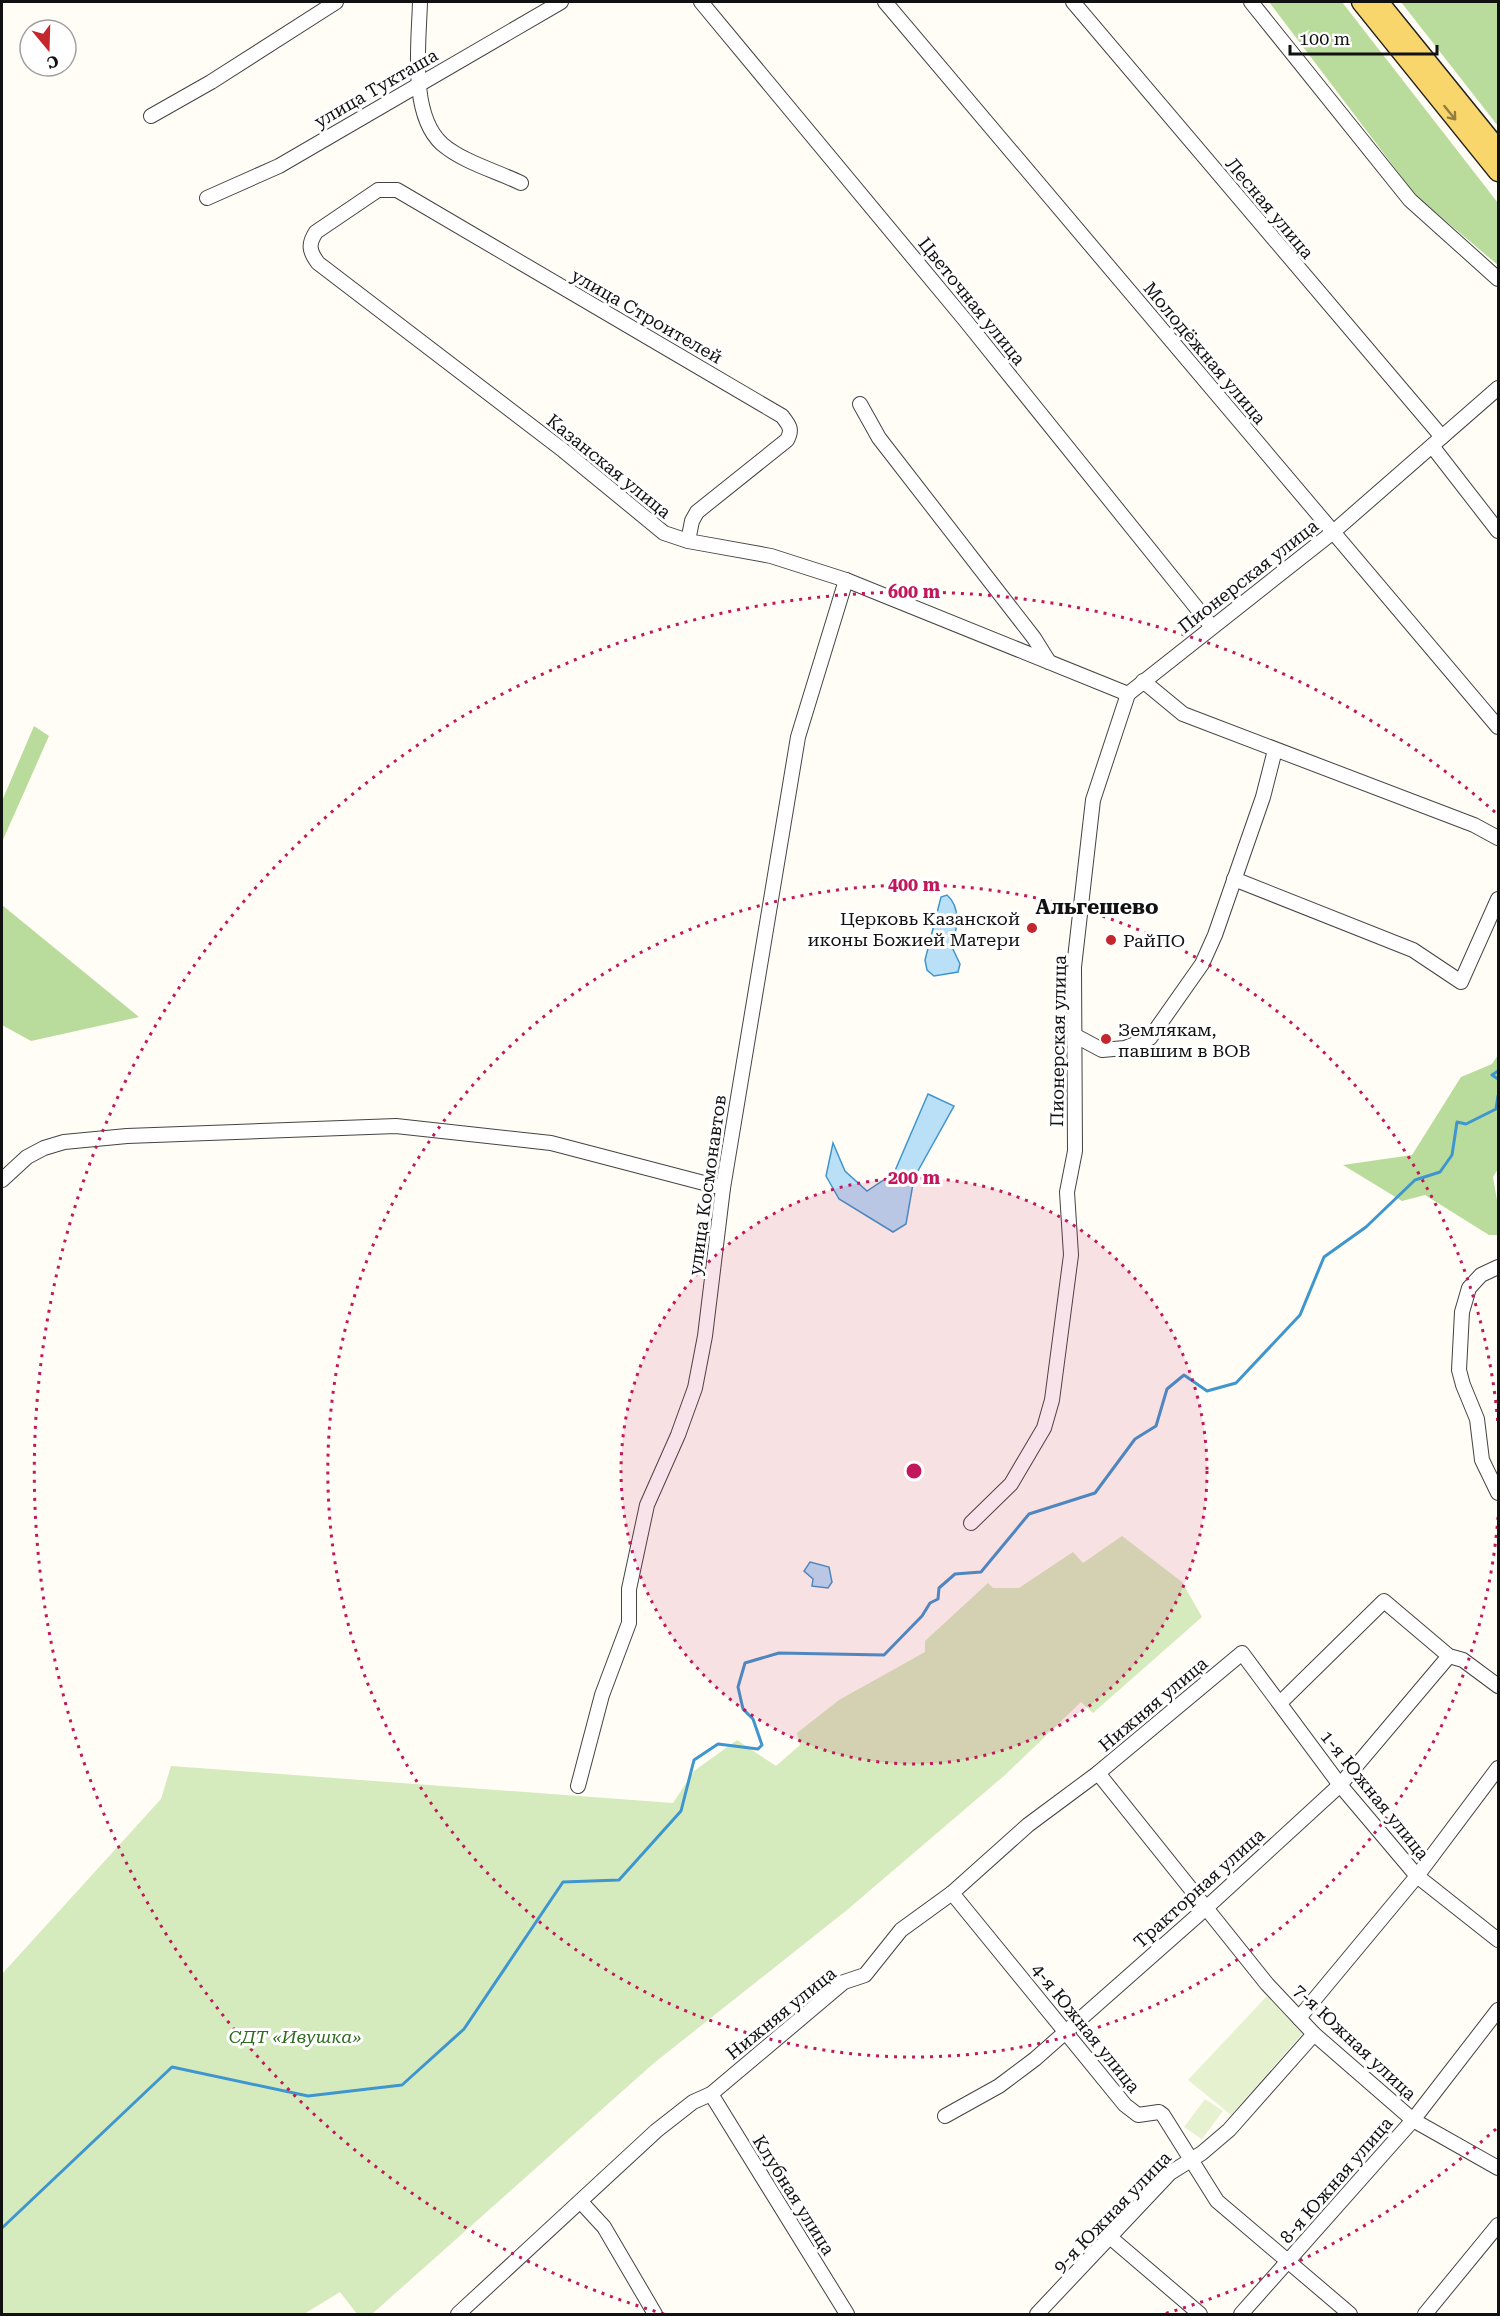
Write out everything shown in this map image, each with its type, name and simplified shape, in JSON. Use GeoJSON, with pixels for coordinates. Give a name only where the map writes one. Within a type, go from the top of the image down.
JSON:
{"type":"FeatureCollection","features":[{"type":"Feature","properties":{"kind":"main road"},"geometry":{"type":"LineString","coordinates":[[1361,2],[1498,172]]}},
{"type":"Feature","properties":{"kind":"main road"},"geometry":{"type":"LineString","coordinates":[[1379,2],[1498,149]]}},
{"type":"Feature","properties":{"kind":"street"},"geometry":{"type":"LineString","coordinates":[[150,116],[211,82],[336,2]]}},
{"type":"Feature","properties":{"kind":"street"},"geometry":{"type":"LineString","coordinates":[[420,2],[419,84],[430,129],[441,143],[455,153],[521,183]]}},
{"type":"Feature","properties":{"kind":"street","name":"улица Тукташа"},"geometry":{"type":"LineString","coordinates":[[207,198],[279,166],[561,2]]}},
{"type":"Feature","properties":{"kind":"street","name":"Цветочная улица"},"geometry":{"type":"LineString","coordinates":[[701,2],[972,329],[1212,627]]}},
{"type":"Feature","properties":{"kind":"street","name":"Молодёжная улица"},"geometry":{"type":"LineString","coordinates":[[885,2],[1498,727]]}},
{"type":"Feature","properties":{"kind":"street","name":"Лесная улица"},"geometry":{"type":"LineString","coordinates":[[1073,2],[1437,442],[1498,531]]}},
{"type":"Feature","properties":{"kind":"street"},"geometry":{"type":"LineString","coordinates":[[1251,2],[1410,200],[1498,279]]}},
{"type":"Feature","properties":{"kind":"street","name":"улица Строителей"},"geometry":{"type":"LineString","coordinates":[[341,213],[378,190],[397,190],[782,416],[790,426],[791,433],[787,440],[698,512],[692,521],[688,541]]}},
{"type":"Feature","properties":{"kind":"street","name":"Казанская улица"},"geometry":{"type":"LineString","coordinates":[[341,213],[316,232],[310,242],[310,248],[318,262],[564,451],[664,534],[688,541],[771,556],[846,580],[1128,694]]}},
{"type":"Feature","properties":{"kind":"street","name":"Пионерская улица"},"geometry":{"type":"LineString","coordinates":[[971,1523],[1011,1484],[1044,1428],[1052,1400],[1071,1255],[1067,1191],[1075,1152],[1074,967],[1093,800],[1128,694],[1332,533],[1498,388]]}},
{"type":"Feature","properties":{"kind":"street"},"geometry":{"type":"LineString","coordinates":[[860,404],[879,438],[1034,638],[1048,662]]}},
{"type":"Feature","properties":{"kind":"street","name":"улица Космонавтов"},"geometry":{"type":"LineString","coordinates":[[578,1786],[602,1695],[629,1623],[629,1589],[647,1505],[678,1436],[695,1388],[705,1336],[723,1188],[798,736],[846,580]]}},
{"type":"Feature","properties":{"kind":"street"},"geometry":{"type":"LineString","coordinates":[[1143,681],[1183,714],[1474,825],[1498,838]]}},
{"type":"Feature","properties":{"kind":"street"},"geometry":{"type":"LineString","coordinates":[[1074,1035],[1102,1050],[1125,1048],[1150,1038],[1202,964],[1215,935],[1263,797],[1275,750]]}},
{"type":"Feature","properties":{"kind":"street"},"geometry":{"type":"LineString","coordinates":[[1234,879],[1413,950],[1461,982],[1498,898]]}},
{"type":"Feature","properties":{"kind":"street"},"geometry":{"type":"LineString","coordinates":[[2,1180],[27,1156],[64,1142],[127,1136],[396,1126],[551,1143],[723,1188]]}},
{"type":"Feature","properties":{"kind":"street"},"geometry":{"type":"LineString","coordinates":[[1498,1267],[1474,1280],[1462,1312],[1460,1378],[1477,1419],[1482,1460],[1498,1493]]}},
{"type":"Feature","properties":{"kind":"street"},"geometry":{"type":"LineString","coordinates":[[1281,1702],[1384,1601],[1449,1656],[1462,1660],[1498,1686]]}},
{"type":"Feature","properties":{"kind":"street","name":"1-я Южная улица"},"geometry":{"type":"LineString","coordinates":[[1242,1653],[1281,1702],[1340,1785],[1418,1876],[1498,1940]]}},
{"type":"Feature","properties":{"kind":"street","name":"Нижняя улица"},"geometry":{"type":"LineString","coordinates":[[458,2314],[656,2131],[693,2102],[711,2094],[844,1982],[865,1975],[896,1935],[952,1893],[1028,1826],[1098,1773],[1242,1653]]}},
{"type":"Feature","properties":{"kind":"street","name":"Тракторная улица"},"geometry":{"type":"LineString","coordinates":[[945,2116],[999,2086],[1206,1908],[1340,1785],[1449,1656]]}},
{"type":"Feature","properties":{"kind":"street"},"geometry":{"type":"LineString","coordinates":[[1299,2018],[1418,1876],[1498,1768]]}},
{"type":"Feature","properties":{"kind":"street","name":"7-я Южная улица"},"geometry":{"type":"LineString","coordinates":[[1098,1773],[1206,1908],[1314,2034],[1413,2120],[1498,2168]]}},
{"type":"Feature","properties":{"kind":"street","name":"4-я Южная улица"},"geometry":{"type":"LineString","coordinates":[[952,1893],[1132,2112],[1138,2115],[1159,2112],[1163,2115],[1218,2201],[1350,2314]]}},
{"type":"Feature","properties":{"kind":"street","name":"8-я Южная улица"},"geometry":{"type":"LineString","coordinates":[[1241,2314],[1413,2120],[1498,2010]]}},
{"type":"Feature","properties":{"kind":"street","name":"9-я Южная улица"},"geometry":{"type":"LineString","coordinates":[[1037,2314],[1170,2173],[1215,2144],[1229,2130],[1314,2034]]}},
{"type":"Feature","properties":{"kind":"street","name":"Клубная улица"},"geometry":{"type":"LineString","coordinates":[[711,2094],[847,2314]]}},
{"type":"Feature","properties":{"kind":"street"},"geometry":{"type":"LineString","coordinates":[[581,2202],[604,2228],[655,2314]]}},
{"type":"Feature","properties":{"kind":"street"},"geometry":{"type":"LineString","coordinates":[[1425,2314],[1498,2225]]}},
{"type":"Feature","properties":{"kind":"street"},"geometry":{"type":"LineString","coordinates":[[1111,2238],[1200,2314]]}},
{"type":"Feature","properties":{"kind":"green space"},"geometry":{"type":"Polygon","coordinates":[[[1269,2],[1342,2],[1498,203],[1498,265],[1416,196],[1269,2]]]}},
{"type":"Feature","properties":{"kind":"green space"},"geometry":{"type":"Polygon","coordinates":[[[1401,2],[1498,2],[1498,126],[1401,2]]]}},
{"type":"Feature","properties":{"kind":"green space"},"geometry":{"type":"Polygon","coordinates":[[[34,726],[49,736],[2,842],[2,801],[34,726]]]}},
{"type":"Feature","properties":{"kind":"green space"},"geometry":{"type":"Polygon","coordinates":[[[2,905],[139,1017],[31,1041],[2,1025],[2,905]]]}},
{"type":"Feature","properties":{"kind":"green space"},"geometry":{"type":"Polygon","coordinates":[[[1498,1055],[1498,1169],[1493,1177],[1498,1206],[1498,1235],[1489,1235],[1425,1195],[1402,1201],[1343,1165],[1412,1155],[1461,1077],[1492,1064],[1498,1055]]]}},
{"type":"Feature","properties":{"kind":"green space","name":"СДТ «Ивушка»"},"geometry":{"type":"Polygon","coordinates":[[[1122,1536],[1182,1582],[1202,1617],[1093,1713],[1081,1702],[1005,1775],[847,1910],[654,2063],[372,2314],[357,2314],[340,2292],[304,2314],[2,2314],[2,1974],[161,1799],[171,1766],[673,1803],[694,1771],[737,1740],[776,1766],[800,1745],[797,1733],[839,1700],[925,1652],[925,1641],[988,1583],[993,1588],[1019,1588],[1073,1552],[1083,1563],[1122,1536]]]}},
{"type":"Feature","properties":{"kind":"green space"},"geometry":{"type":"Polygon","coordinates":[[[1266,1997],[1270,1998],[1303,2033],[1231,2115],[1188,2080],[1266,1997]]]}},
{"type":"Feature","properties":{"kind":"green space"},"geometry":{"type":"Polygon","coordinates":[[[1205,2099],[1223,2111],[1202,2139],[1184,2127],[1205,2099]]]}},
{"type":"Feature","properties":{"kind":"water"},"geometry":{"type":"Polygon","coordinates":[[[947,895],[955,906],[957,926],[951,945],[960,964],[958,972],[934,976],[927,970],[925,960],[941,897],[947,895]]]}},
{"type":"Feature","properties":{"kind":"water"},"geometry":{"type":"Polygon","coordinates":[[[928,1094],[954,1106],[914,1178],[906,1224],[893,1232],[839,1199],[826,1176],[833,1143],[845,1171],[867,1191],[894,1173],[928,1094]]]}},
{"type":"Feature","properties":{"kind":"water"},"geometry":{"type":"Polygon","coordinates":[[[810,1562],[829,1567],[832,1582],[828,1588],[812,1586],[813,1579],[804,1571],[810,1562]]]}},
{"type":"Feature","properties":{"kind":"waterway"},"geometry":{"type":"LineString","coordinates":[[1498,1071],[1492,1075],[1498,1079]]}},
{"type":"Feature","properties":{"kind":"waterway"},"geometry":{"type":"LineString","coordinates":[[2,2228],[172,2067],[308,2096],[402,2085],[464,2029],[563,1882],[619,1880],[681,1811],[694,1760],[718,1744],[758,1749],[762,1745],[753,1719],[743,1709],[738,1687],[745,1663],[779,1653],[884,1655],[922,1616],[930,1603],[938,1599],[939,1588],[955,1574],[981,1572],[1029,1514],[1095,1493],[1135,1439],[1156,1426],[1167,1389],[1184,1375],[1207,1391],[1236,1383],[1300,1315],[1324,1257],[1366,1227],[1415,1180],[1440,1172],[1452,1155],[1457,1122],[1466,1124],[1496,1109],[1498,1096]]}},
{"type":"Feature","properties":{"kind":"place","name":"Церковь Казанской иконы Божией Матери"},"geometry":{"type":"Point","coordinates":[1032,928]}},
{"type":"Feature","properties":{"kind":"place","name":"РайПО"},"geometry":{"type":"Point","coordinates":[1111,940]}},
{"type":"Feature","properties":{"kind":"place","name":"Землякам, павшим в ВОВ"},"geometry":{"type":"Point","coordinates":[1106,1039]}},
{"type":"Feature","properties":{"kind":"district","name":"Альгешево"},"geometry":{"type":"Point","coordinates":[1097,907]}}]}
